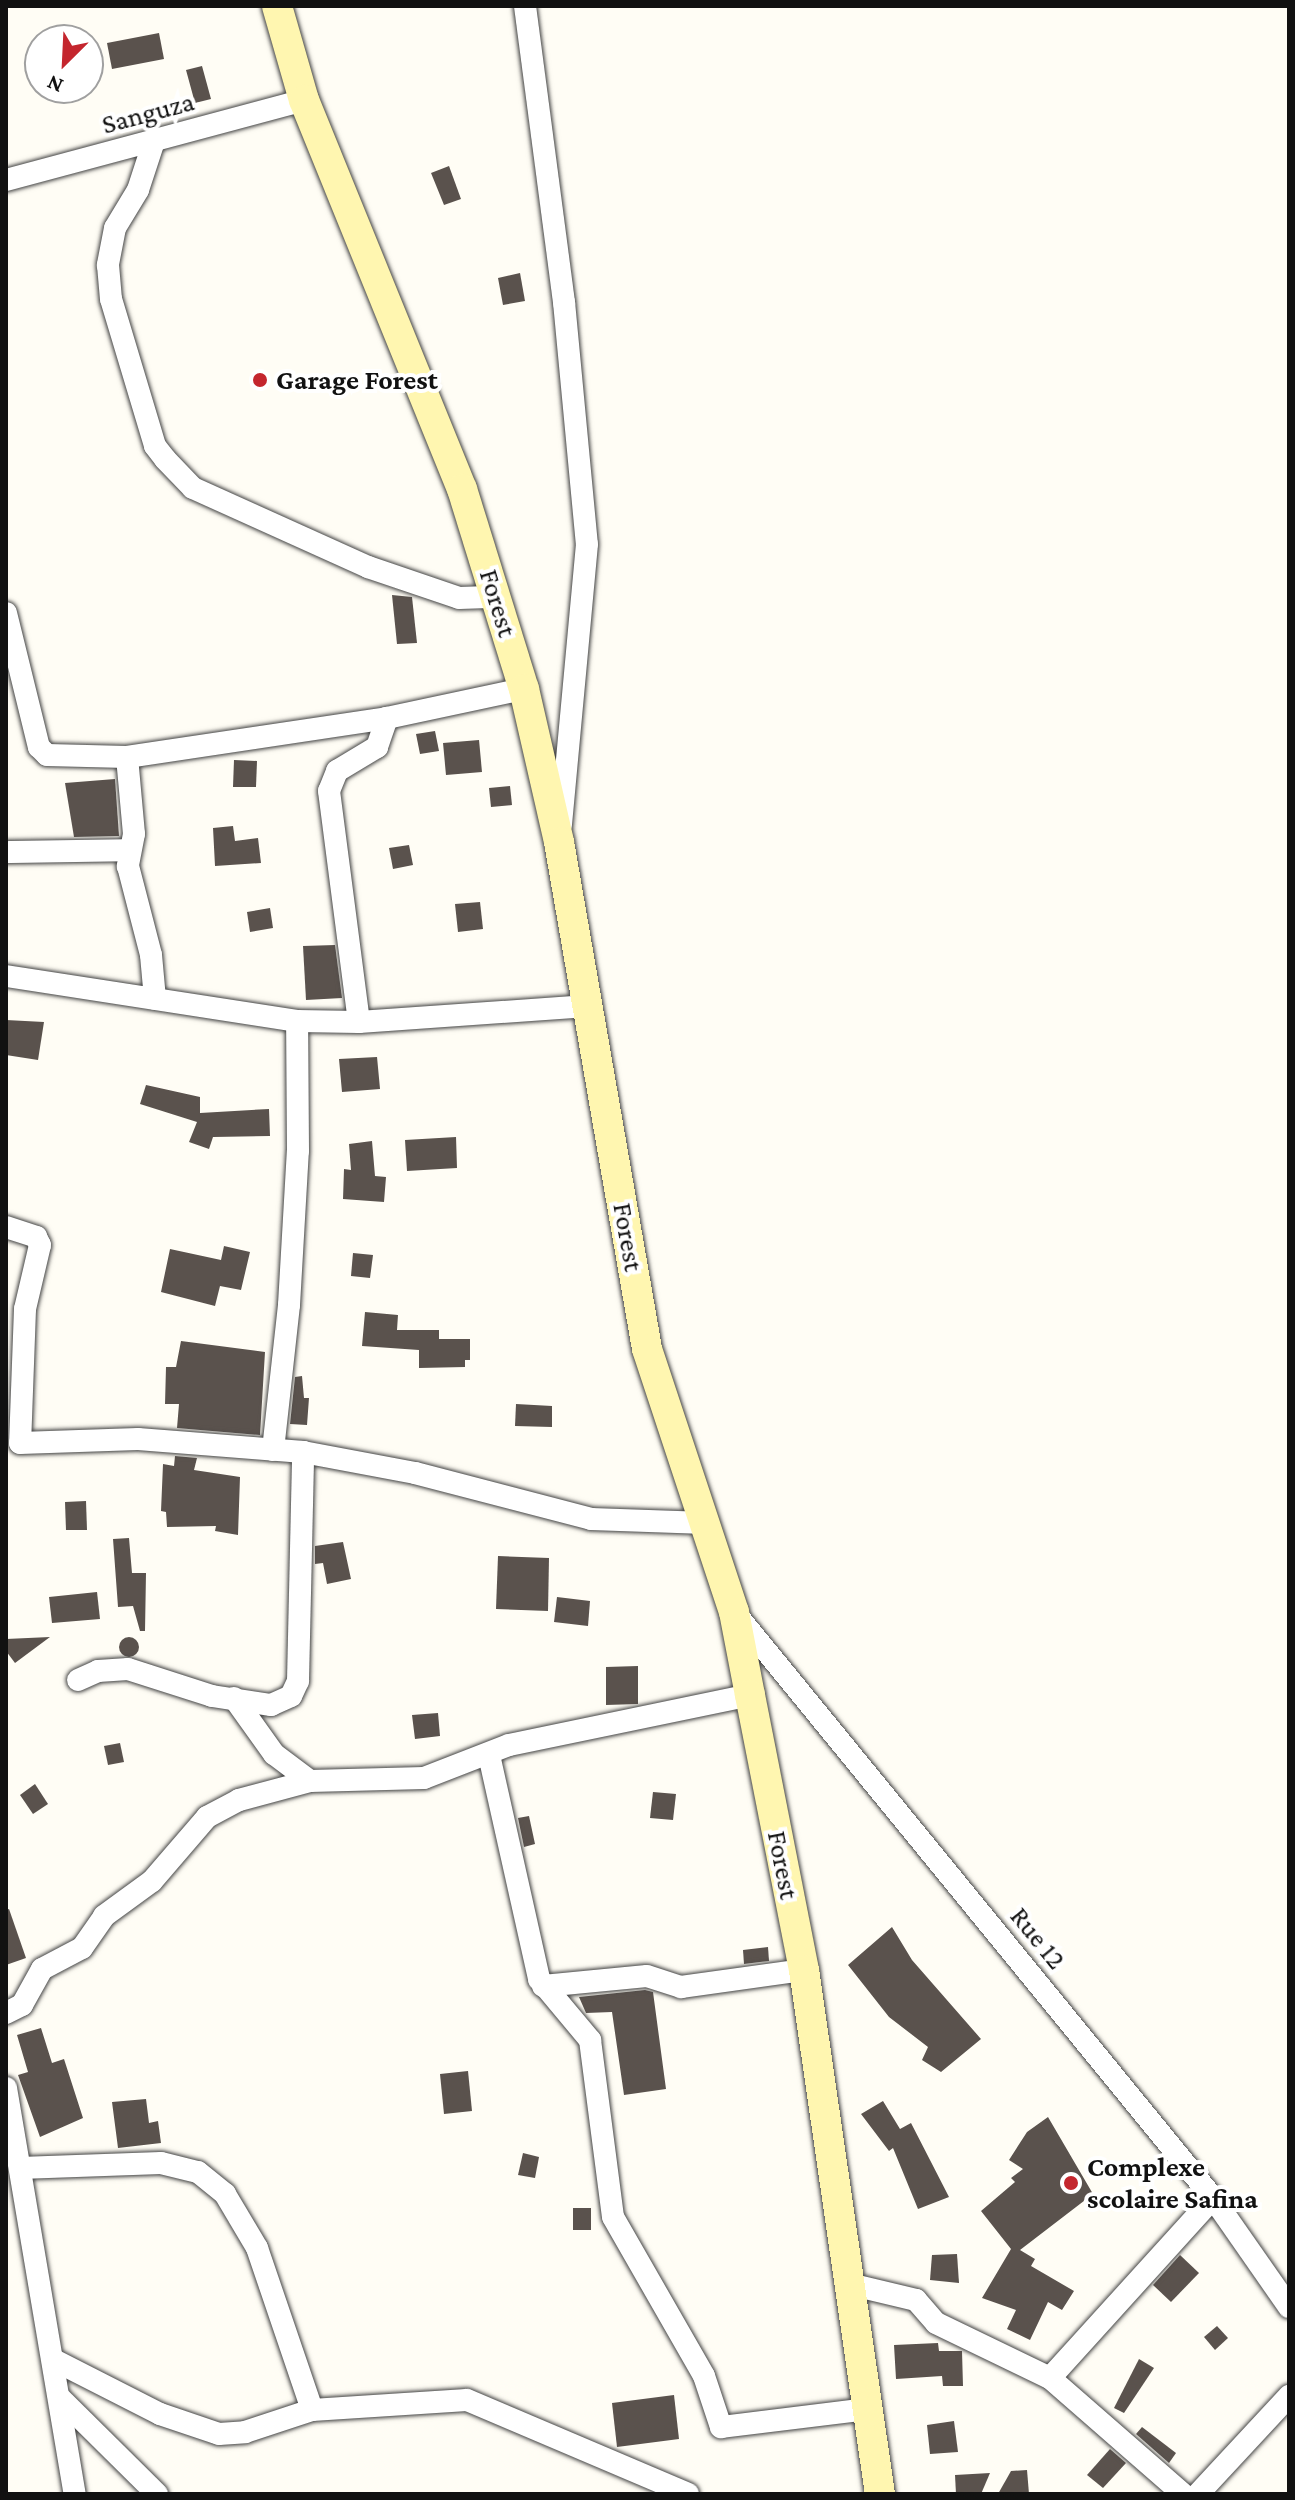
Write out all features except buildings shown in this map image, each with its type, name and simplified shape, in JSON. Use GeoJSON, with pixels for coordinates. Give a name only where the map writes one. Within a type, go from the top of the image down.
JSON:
{"type":"FeatureCollection","features":[{"type":"Feature","properties":{"kind":"street","name":"Forest"},"geometry":{"type":"LineString","coordinates":[[277,6],[304,100],[462,489],[524,689],[559,842],[647,1349],[734,1612],[804,1970],[867,2409],[874,2492]]}},
{"type":"Feature","properties":{"kind":"street"},"geometry":{"type":"LineString","coordinates":[[525,6],[564,302],[587,544],[559,842]]}},
{"type":"Feature","properties":{"kind":"street","name":"Sanguza"},"geometry":{"type":"LineString","coordinates":[[6,180],[153,144],[304,100]]}},
{"type":"Feature","properties":{"kind":"street"},"geometry":{"type":"LineString","coordinates":[[153,144],[138,190],[115,228],[108,265],[111,299],[160,453],[193,488],[368,567],[459,598],[497,597]]}},
{"type":"Feature","properties":{"kind":"street"},"geometry":{"type":"LineString","coordinates":[[6,613],[39,747],[47,755],[127,757],[387,718],[524,689]]}},
{"type":"Feature","properties":{"kind":"street"},"geometry":{"type":"LineString","coordinates":[[359,1022],[329,791],[337,771],[377,747],[387,718]]}},
{"type":"Feature","properties":{"kind":"street"},"geometry":{"type":"LineString","coordinates":[[127,757],[134,834],[128,866],[151,955],[155,999]]}},
{"type":"Feature","properties":{"kind":"street"},"geometry":{"type":"LineString","coordinates":[[6,852],[130,850]]}},
{"type":"Feature","properties":{"kind":"street"},"geometry":{"type":"LineString","coordinates":[[6,976],[297,1021],[359,1022],[587,1006]]}},
{"type":"Feature","properties":{"kind":"street"},"geometry":{"type":"LineString","coordinates":[[273,1450],[292,1259],[297,1021]]}},
{"type":"Feature","properties":{"kind":"street"},"geometry":{"type":"LineString","coordinates":[[6,1227],[36,1237],[40,1245],[22,1337],[20,1443],[138,1439],[303,1452],[415,1473],[591,1519],[706,1523]]}},
{"type":"Feature","properties":{"kind":"street"},"geometry":{"type":"LineString","coordinates":[[78,1680],[98,1671],[128,1669],[234,1698],[277,1705],[296,1691],[303,1452]]}},
{"type":"Feature","properties":{"kind":"street","name":"Rue 12"},"geometry":{"type":"LineString","coordinates":[[734,1612],[1213,2198],[1289,2307]]}},
{"type":"Feature","properties":{"kind":"street"},"geometry":{"type":"LineString","coordinates":[[6,2013],[22,2005],[42,1969],[82,1948],[104,1916],[152,1881],[207,1817],[279,1786],[310,1781],[395,1783],[489,1755],[509,1745],[750,1695]]}},
{"type":"Feature","properties":{"kind":"street"},"geometry":{"type":"LineString","coordinates":[[234,1698],[274,1754],[310,1781]]}},
{"type":"Feature","properties":{"kind":"street"},"geometry":{"type":"LineString","coordinates":[[489,1755],[543,1986],[590,2040],[613,2217],[704,2376],[721,2427],[867,2409]]}},
{"type":"Feature","properties":{"kind":"street"},"geometry":{"type":"LineString","coordinates":[[543,1986],[647,1976],[681,1987],[804,1970]]}},
{"type":"Feature","properties":{"kind":"street"},"geometry":{"type":"LineString","coordinates":[[6,2088],[20,2168],[15,2206],[54,2360],[75,2494]]}},
{"type":"Feature","properties":{"kind":"street"},"geometry":{"type":"LineString","coordinates":[[20,2168],[161,2163],[198,2172],[225,2194],[257,2248],[312,2410]]}},
{"type":"Feature","properties":{"kind":"street"},"geometry":{"type":"LineString","coordinates":[[1050,2378],[1213,2198]]}},
{"type":"Feature","properties":{"kind":"street"},"geometry":{"type":"LineString","coordinates":[[849,2284],[916,2300],[936,2323],[1050,2378],[1183,2494]]}},
{"type":"Feature","properties":{"kind":"street"},"geometry":{"type":"LineString","coordinates":[[54,2360],[160,2414],[219,2434],[245,2432],[312,2410],[467,2400],[688,2494]]}},
{"type":"Feature","properties":{"kind":"street"},"geometry":{"type":"LineString","coordinates":[[1198,2494],[1289,2396]]}},
{"type":"Feature","properties":{"kind":"street"},"geometry":{"type":"LineString","coordinates":[[61,2399],[157,2494]]}},
{"type":"Feature","properties":{"kind":"place","name":"Garage Forest"},"geometry":{"type":"Point","coordinates":[260,380]}},
{"type":"Feature","properties":{"kind":"place","name":"Complexe scolaire Safina"},"geometry":{"type":"Point","coordinates":[1071,2183]}}]}
